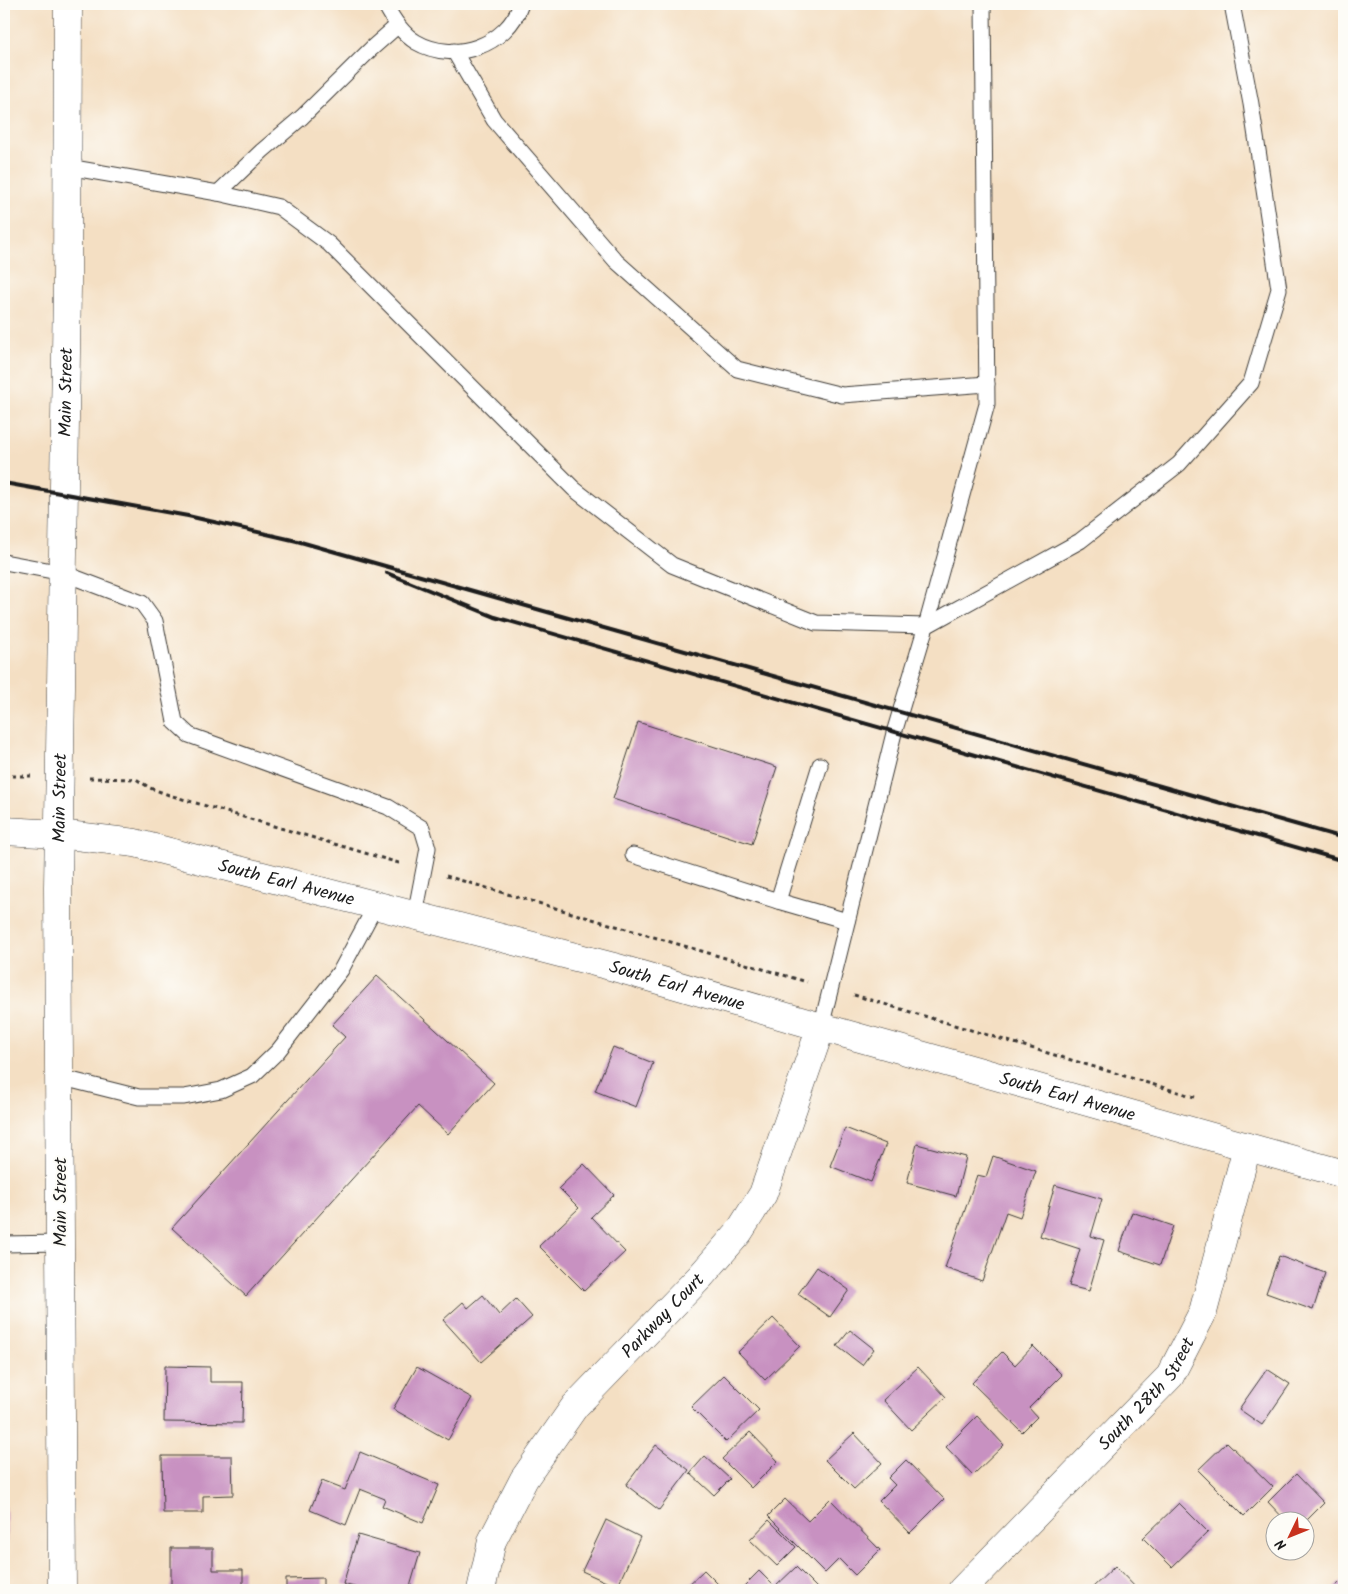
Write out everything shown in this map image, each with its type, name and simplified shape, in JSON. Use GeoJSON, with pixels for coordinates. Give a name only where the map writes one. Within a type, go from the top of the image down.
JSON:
{"type":"FeatureCollection","features":[{"type":"Feature","properties":{"kind":"street","name":"Main Street"},"geometry":{"type":"LineString","coordinates":[[62,1590],[59,834],[68,167],[68,4]]}},
{"type":"Feature","properties":{"kind":"street","name":"South Earl Avenue"},"geometry":{"type":"LineString","coordinates":[[4,831],[59,834],[135,843],[614,967],[820,1027],[1344,1174]]}},
{"type":"Feature","properties":{"kind":"street","name":"Parkway Court"},"geometry":{"type":"LineString","coordinates":[[481,1590],[492,1540],[524,1479],[575,1406],[700,1277],[739,1232],[763,1194],[820,1027]]}},
{"type":"Feature","properties":{"kind":"street","name":"South 28th Street"},"geometry":{"type":"LineString","coordinates":[[962,1590],[1170,1376],[1203,1312],[1247,1147]]}},
{"type":"Feature","properties":{"kind":"lane"},"geometry":{"type":"LineString","coordinates":[[384,4],[397,26],[416,42],[438,50],[462,52],[484,45],[504,32],[518,12],[521,4]]}},
{"type":"Feature","properties":{"kind":"lane"},"geometry":{"type":"LineString","coordinates":[[820,1027],[894,733],[926,626],[987,404],[983,4]]}},
{"type":"Feature","properties":{"kind":"lane"},"geometry":{"type":"LineString","coordinates":[[68,167],[218,193],[279,207],[329,244],[574,489],[672,565],[816,623],[926,626],[1080,541],[1179,464],[1251,383],[1280,289],[1251,104],[1232,4]]}},
{"type":"Feature","properties":{"kind":"lane"},"geometry":{"type":"LineString","coordinates":[[218,193],[262,151],[302,117],[397,26]]}},
{"type":"Feature","properties":{"kind":"lane"},"geometry":{"type":"LineString","coordinates":[[454,51],[494,120],[616,261],[737,368],[842,395],[987,384]]}},
{"type":"Feature","properties":{"kind":"lane"},"geometry":{"type":"LineString","coordinates":[[4,562],[62,573],[142,602],[155,620],[174,722],[189,735],[388,807],[422,828],[428,848],[415,915]]}},
{"type":"Feature","properties":{"kind":"lane"},"geometry":{"type":"LineString","coordinates":[[778,901],[820,765]]}},
{"type":"Feature","properties":{"kind":"lane"},"geometry":{"type":"LineString","coordinates":[[633,855],[847,921]]}},
{"type":"Feature","properties":{"kind":"lane"},"geometry":{"type":"LineString","coordinates":[[59,1077],[139,1097],[184,1097],[220,1090],[252,1076],[278,1051],[342,970],[376,905]]}},
{"type":"Feature","properties":{"kind":"lane"},"geometry":{"type":"LineString","coordinates":[[4,1244],[60,1243]]}},
{"type":"Feature","properties":{"kind":"path"},"geometry":{"type":"LineString","coordinates":[[136,779],[150,788],[169,795],[772,973],[830,988],[1204,1100]]}},
{"type":"Feature","properties":{"kind":"building"},"geometry":{"type":"Polygon","coordinates":[[[638,722],[777,767],[752,844],[613,799],[638,722]]]}},
{"type":"Feature","properties":{"kind":"building"},"geometry":{"type":"Polygon","coordinates":[[[377,976],[494,1083],[448,1134],[418,1106],[246,1296],[172,1228],[345,1037],[332,1025],[377,976]]]}},
{"type":"Feature","properties":{"kind":"building"},"geometry":{"type":"Polygon","coordinates":[[[613,1047],[653,1063],[636,1107],[595,1091],[613,1047]]]}},
{"type":"Feature","properties":{"kind":"building"},"geometry":{"type":"Polygon","coordinates":[[[845,1128],[886,1144],[871,1182],[830,1166],[845,1128]]]}},
{"type":"Feature","properties":{"kind":"building"},"geometry":{"type":"Polygon","coordinates":[[[917,1144],[966,1157],[956,1196],[907,1183],[917,1144]]]}},
{"type":"Feature","properties":{"kind":"building"},"geometry":{"type":"Polygon","coordinates":[[[993,1156],[1036,1171],[1020,1217],[1006,1212],[982,1281],[945,1268],[977,1175],[986,1177],[993,1156]]]}},
{"type":"Feature","properties":{"kind":"building"},"geometry":{"type":"Polygon","coordinates":[[[584,1164],[614,1195],[591,1217],[625,1252],[584,1291],[539,1246],[579,1208],[559,1188],[584,1164]]]}},
{"type":"Feature","properties":{"kind":"building"},"geometry":{"type":"Polygon","coordinates":[[[1055,1185],[1102,1199],[1091,1236],[1104,1240],[1089,1291],[1069,1286],[1080,1249],[1040,1236],[1055,1185]]]}},
{"type":"Feature","properties":{"kind":"building"},"geometry":{"type":"Polygon","coordinates":[[[1132,1212],[1173,1226],[1160,1265],[1119,1251],[1132,1212]]]}},
{"type":"Feature","properties":{"kind":"building"},"geometry":{"type":"Polygon","coordinates":[[[1279,1256],[1325,1273],[1313,1310],[1266,1293],[1279,1256]]]}},
{"type":"Feature","properties":{"kind":"building"},"geometry":{"type":"Polygon","coordinates":[[[817,1267],[849,1290],[830,1317],[798,1294],[817,1267]]]}},
{"type":"Feature","properties":{"kind":"building"},"geometry":{"type":"Polygon","coordinates":[[[483,1295],[499,1315],[516,1299],[532,1317],[481,1362],[443,1320],[463,1302],[468,1308],[483,1295]]]}},
{"type":"Feature","properties":{"kind":"building"},"geometry":{"type":"Polygon","coordinates":[[[773,1318],[800,1346],[765,1380],[738,1352],[773,1318]]]}},
{"type":"Feature","properties":{"kind":"building"},"geometry":{"type":"Polygon","coordinates":[[[850,1330],[874,1349],[862,1365],[837,1346],[850,1330]]]}},
{"type":"Feature","properties":{"kind":"building"},"geometry":{"type":"Polygon","coordinates":[[[1033,1346],[1062,1375],[1029,1408],[1037,1417],[1022,1432],[972,1383],[1002,1352],[1015,1365],[1033,1346]]]}},
{"type":"Feature","properties":{"kind":"building"},"geometry":{"type":"Polygon","coordinates":[[[165,1366],[210,1367],[210,1382],[243,1382],[242,1423],[164,1422],[165,1366]]]}},
{"type":"Feature","properties":{"kind":"building"},"geometry":{"type":"Polygon","coordinates":[[[417,1367],[472,1398],[448,1440],[393,1409],[417,1367]]]}},
{"type":"Feature","properties":{"kind":"building"},"geometry":{"type":"Polygon","coordinates":[[[918,1367],[946,1397],[911,1430],[883,1400],[918,1367]]]}},
{"type":"Feature","properties":{"kind":"building"},"geometry":{"type":"Polygon","coordinates":[[[1267,1369],[1290,1384],[1262,1425],[1239,1409],[1267,1369]]]}},
{"type":"Feature","properties":{"kind":"building"},"geometry":{"type":"Polygon","coordinates":[[[724,1375],[759,1410],[726,1442],[691,1407],[724,1375]]]}},
{"type":"Feature","properties":{"kind":"building"},"geometry":{"type":"Polygon","coordinates":[[[977,1416],[1004,1445],[973,1475],[946,1447],[977,1416]]]}},
{"type":"Feature","properties":{"kind":"building"},"geometry":{"type":"Polygon","coordinates":[[[750,1432],[778,1461],[751,1488],[722,1459],[750,1432]]]}},
{"type":"Feature","properties":{"kind":"building"},"geometry":{"type":"Polygon","coordinates":[[[854,1433],[882,1463],[854,1489],[825,1460],[854,1433]]]}},
{"type":"Feature","properties":{"kind":"building"},"geometry":{"type":"Polygon","coordinates":[[[1227,1442],[1273,1487],[1244,1516],[1198,1470],[1227,1442]]]}},
{"type":"Feature","properties":{"kind":"building"},"geometry":{"type":"Polygon","coordinates":[[[656,1445],[689,1470],[659,1510],[626,1485],[656,1445]]]}},
{"type":"Feature","properties":{"kind":"building"},"geometry":{"type":"Polygon","coordinates":[[[360,1452],[439,1485],[423,1523],[382,1506],[385,1499],[360,1489],[346,1525],[310,1510],[322,1481],[345,1490],[360,1452]]]}},
{"type":"Feature","properties":{"kind":"building"},"geometry":{"type":"Polygon","coordinates":[[[162,1456],[232,1456],[233,1495],[203,1496],[203,1513],[163,1513],[162,1456]]]}},
{"type":"Feature","properties":{"kind":"building"},"geometry":{"type":"Polygon","coordinates":[[[705,1456],[730,1479],[714,1495],[690,1473],[705,1456]]]}},
{"type":"Feature","properties":{"kind":"building"},"geometry":{"type":"Polygon","coordinates":[[[906,1460],[944,1499],[910,1533],[879,1501],[895,1485],[888,1478],[906,1460]]]}},
{"type":"Feature","properties":{"kind":"building"},"geometry":{"type":"Polygon","coordinates":[[[1296,1474],[1324,1503],[1315,1512],[1278,1512],[1268,1502],[1296,1474]]]}},
{"type":"Feature","properties":{"kind":"building"},"geometry":{"type":"Polygon","coordinates":[[[785,1499],[808,1521],[830,1499],[880,1550],[855,1575],[839,1559],[825,1573],[768,1516],[785,1499]]]}},
{"type":"Feature","properties":{"kind":"building"},"geometry":{"type":"Polygon","coordinates":[[[1179,1503],[1208,1532],[1172,1567],[1143,1538],[1179,1503]]]}},
{"type":"Feature","properties":{"kind":"building"},"geometry":{"type":"Polygon","coordinates":[[[4,1506],[6,1506],[7,1550],[4,1550],[4,1506]]]}},
{"type":"Feature","properties":{"kind":"building"},"geometry":{"type":"Polygon","coordinates":[[[606,1520],[640,1537],[617,1587],[582,1571],[606,1520]]]}},
{"type":"Feature","properties":{"kind":"building"},"geometry":{"type":"Polygon","coordinates":[[[769,1520],[796,1547],[777,1566],[750,1540],[769,1520]]]}},
{"type":"Feature","properties":{"kind":"building"},"geometry":{"type":"Polygon","coordinates":[[[358,1535],[420,1553],[409,1590],[365,1590],[343,1584],[358,1535]]]}},
{"type":"Feature","properties":{"kind":"building"},"geometry":{"type":"Polygon","coordinates":[[[171,1548],[213,1548],[213,1570],[243,1570],[243,1590],[171,1590],[171,1548]]]}},
{"type":"Feature","properties":{"kind":"building"},"geometry":{"type":"Polygon","coordinates":[[[1115,1566],[1138,1590],[1090,1590],[1115,1566]]]}},
{"type":"Feature","properties":{"kind":"building"},"geometry":{"type":"Polygon","coordinates":[[[796,1567],[819,1590],[749,1590],[744,1586],[759,1571],[775,1587],[796,1567]]]}},
{"type":"Feature","properties":{"kind":"building"},"geometry":{"type":"Polygon","coordinates":[[[704,1570],[724,1590],[687,1590],[685,1588],[704,1570]]]}},
{"type":"Feature","properties":{"kind":"building"},"geometry":{"type":"Polygon","coordinates":[[[323,1578],[323,1590],[286,1590],[286,1579],[323,1578]]]}},
{"type":"Feature","properties":{"kind":"building"},"geometry":{"type":"Polygon","coordinates":[[[1344,1578],[1344,1590],[1332,1590],[1344,1578]]]}},
{"type":"Feature","properties":{"kind":"railway"},"geometry":{"type":"LineString","coordinates":[[4,483],[188,516],[297,541],[1344,838]]}},
{"type":"Feature","properties":{"kind":"railway"},"geometry":{"type":"LineString","coordinates":[[387,573],[495,617],[1344,861]]}}]}
